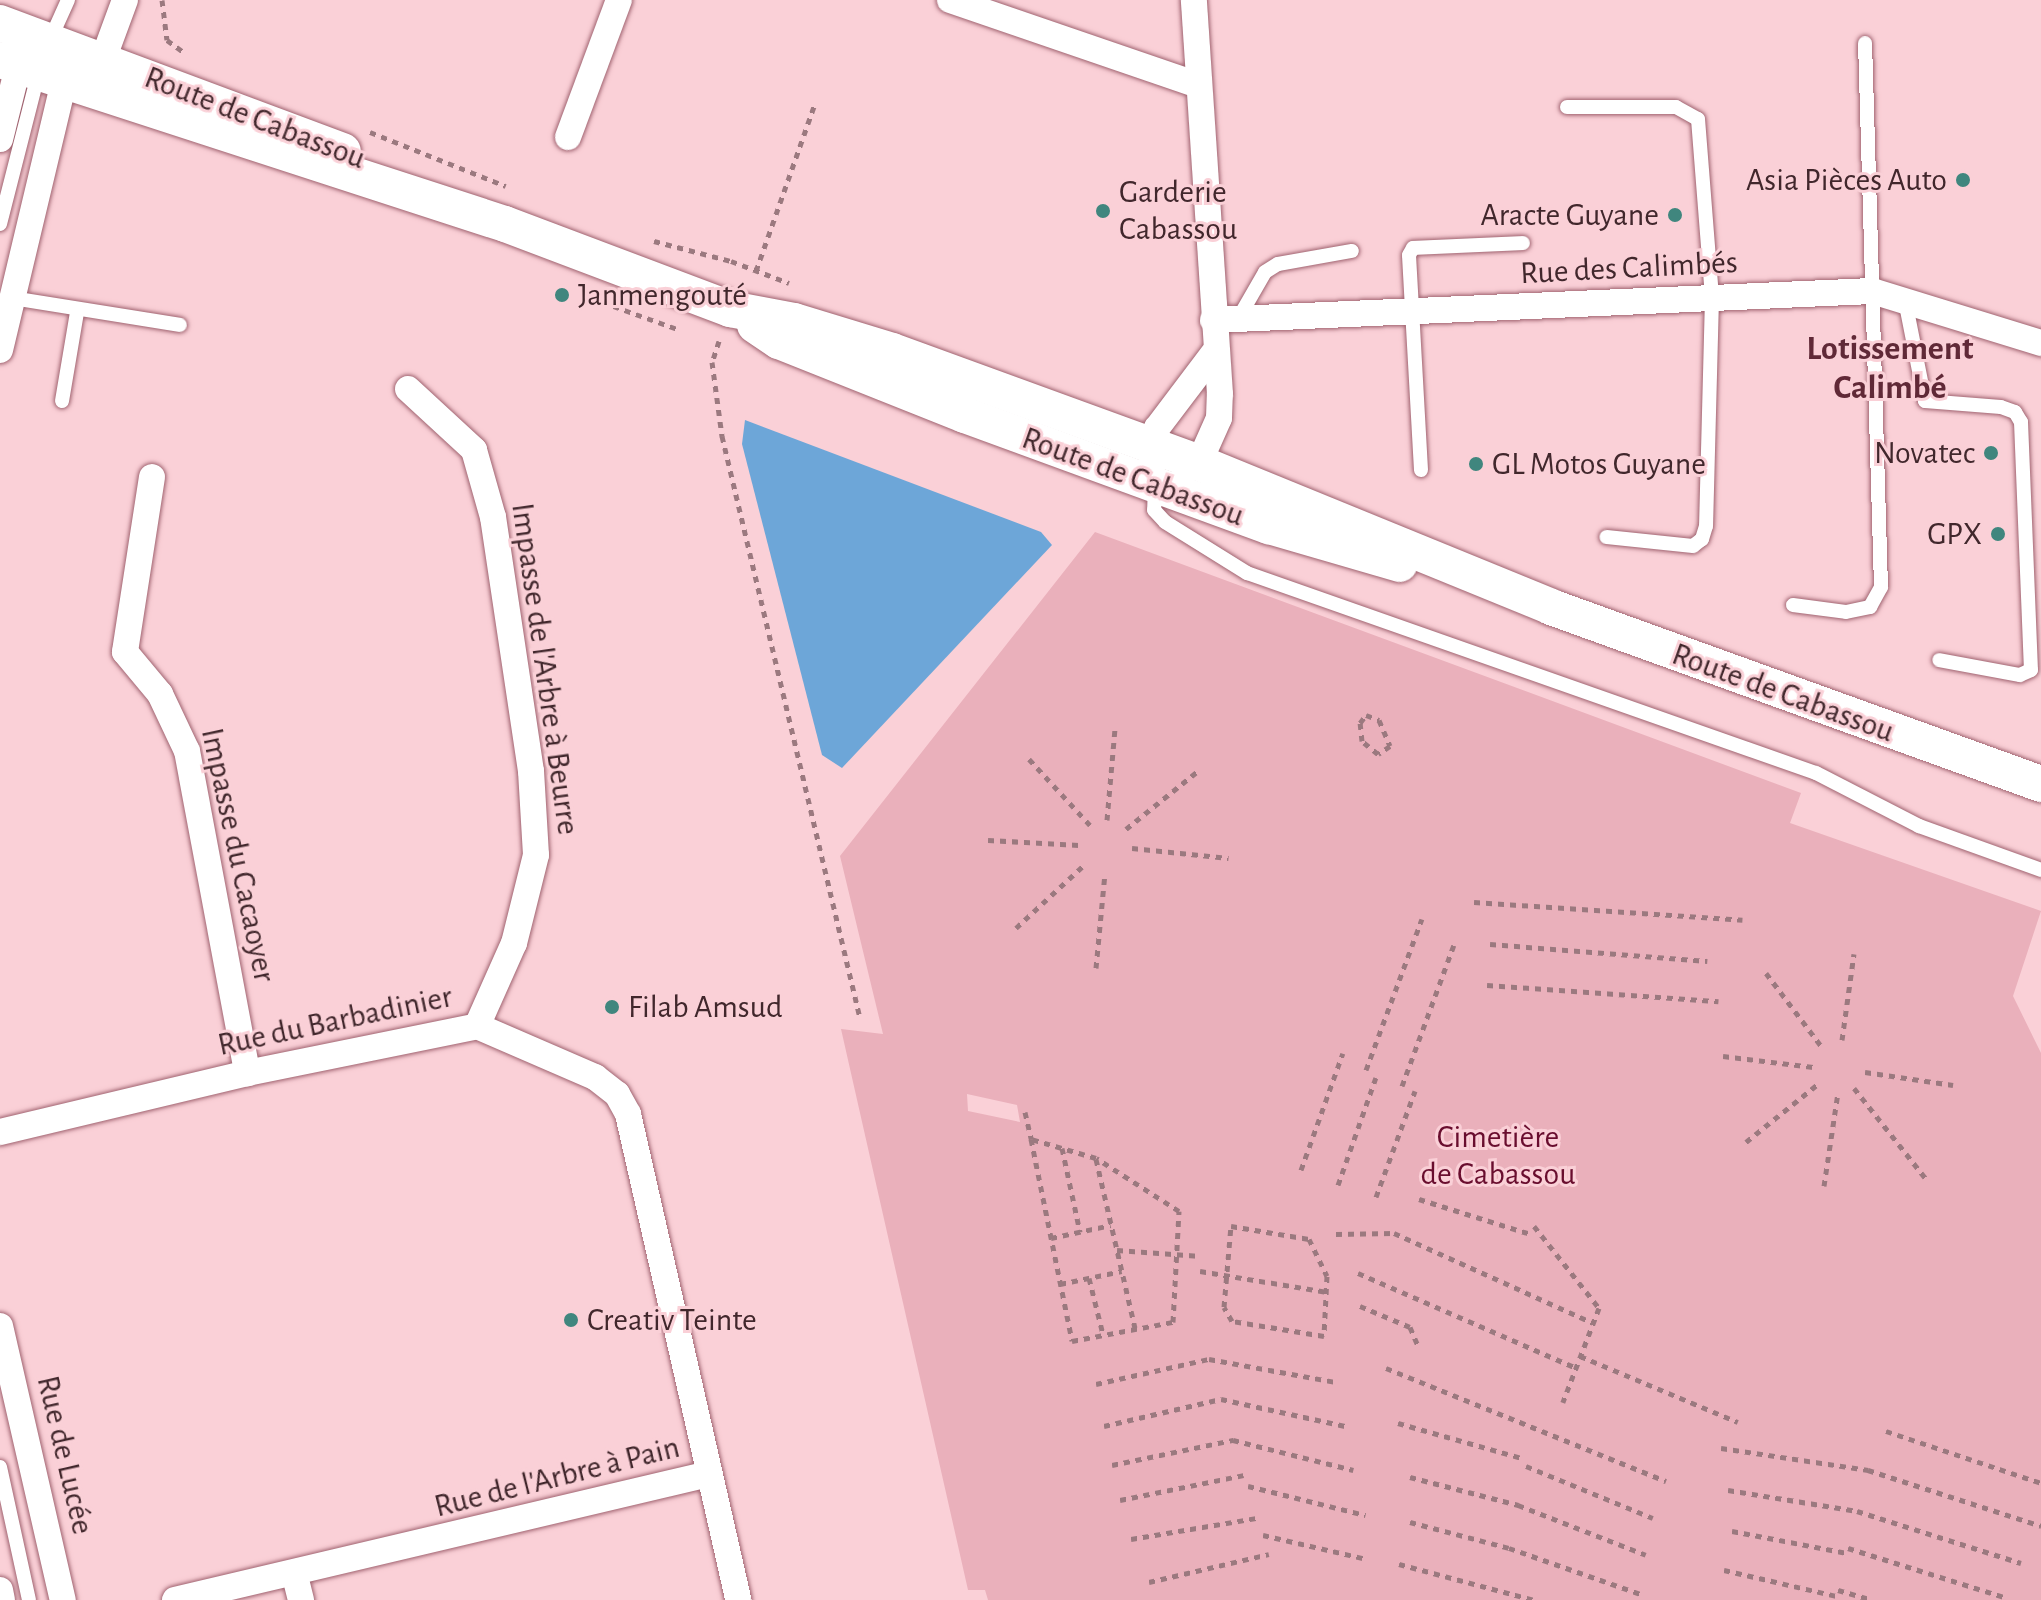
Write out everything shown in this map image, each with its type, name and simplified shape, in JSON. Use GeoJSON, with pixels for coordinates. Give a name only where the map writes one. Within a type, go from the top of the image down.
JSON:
{"type":"FeatureCollection","features":[{"type":"Feature","properties":{"kind":"main road","name":"Route de Cabassou"},"geometry":{"type":"LineString","coordinates":[[0,23],[52,68],[505,224],[730,309],[794,321],[892,351],[1199,463],[1551,607],[2033,785]]}},
{"type":"Feature","properties":{"kind":"main road","name":"Route de Cabassou"},"geometry":{"type":"LineString","coordinates":[[730,309],[779,341],[884,385],[1155,485],[1269,526],[1551,607]]}},
{"type":"Feature","properties":{"kind":"street"},"geometry":{"type":"LineString","coordinates":[[0,139],[52,68],[125,0]]}},
{"type":"Feature","properties":{"kind":"street"},"geometry":{"type":"LineString","coordinates":[[568,137],[619,0]]}},
{"type":"Feature","properties":{"kind":"street"},"geometry":{"type":"LineString","coordinates":[[950,0],[1196,84]]}},
{"type":"Feature","properties":{"kind":"street"},"geometry":{"type":"LineString","coordinates":[[1194,0],[1196,84],[1226,320],[1213,354],[1157,428],[1151,446],[1155,485],[1199,463],[1219,418],[1213,354]]}},
{"type":"Feature","properties":{"kind":"street"},"geometry":{"type":"LineString","coordinates":[[0,350],[52,68]]}},
{"type":"Feature","properties":{"kind":"street","name":"Rue des Calimbés"},"geometry":{"type":"LineString","coordinates":[[1226,320],[1872,291],[2041,343]]}},
{"type":"Feature","properties":{"kind":"street","name":"Impasse de l'Arbre à Beurre"},"geometry":{"type":"LineString","coordinates":[[408,389],[474,450],[493,517],[531,771],[536,855],[514,943],[477,1026]]}},
{"type":"Feature","properties":{"kind":"street","name":"Impasse du Cacaoyer"},"geometry":{"type":"LineString","coordinates":[[152,477],[125,652],[160,694],[187,751],[247,1073]]}},
{"type":"Feature","properties":{"kind":"street","name":"Rue du Barbadinier"},"geometry":{"type":"LineString","coordinates":[[0,1132],[247,1073],[477,1026],[595,1077],[617,1094],[628,1114],[709,1474]]}},
{"type":"Feature","properties":{"kind":"street","name":"Rue de Lucée"},"geometry":{"type":"LineString","coordinates":[[0,1326],[63,1600]]}},
{"type":"Feature","properties":{"kind":"street","name":"Rue de l'Arbre à Pain"},"geometry":{"type":"LineString","coordinates":[[175,1600],[298,1588],[709,1474],[738,1600]]}},
{"type":"Feature","properties":{"kind":"street"},"geometry":{"type":"LineString","coordinates":[[0,1590],[2,1600]]}},
{"type":"Feature","properties":{"kind":"lane"},"geometry":{"type":"LineString","coordinates":[[0,224],[52,68],[68,0]]}},
{"type":"Feature","properties":{"kind":"lane"},"geometry":{"type":"LineString","coordinates":[[1793,605],[1846,612],[1870,607],[1881,587],[1865,43]]}},
{"type":"Feature","properties":{"kind":"lane"},"geometry":{"type":"LineString","coordinates":[[1567,107],[1676,107],[1698,119],[1712,298],[1702,539],[1693,546],[1606,537]]}},
{"type":"Feature","properties":{"kind":"lane"},"geometry":{"type":"LineString","coordinates":[[1421,470],[1408,264],[1413,248],[1523,243]]}},
{"type":"Feature","properties":{"kind":"lane"},"geometry":{"type":"LineString","coordinates":[[1226,320],[1265,272],[1278,264],[1352,251]]}},
{"type":"Feature","properties":{"kind":"lane"},"geometry":{"type":"LineString","coordinates":[[12,298],[77,312],[180,325]]}},
{"type":"Feature","properties":{"kind":"lane"},"geometry":{"type":"LineString","coordinates":[[1905,300],[1925,401],[2001,407],[2015,412],[2021,422],[2031,670],[2020,675],[1939,660]]}},
{"type":"Feature","properties":{"kind":"lane"},"geometry":{"type":"LineString","coordinates":[[62,401],[77,312]]}},
{"type":"Feature","properties":{"kind":"lane"},"geometry":{"type":"LineString","coordinates":[[1155,485],[1154,510],[1165,522],[1247,573],[1816,773],[1919,826],[2041,870]]}},
{"type":"Feature","properties":{"kind":"lane"},"geometry":{"type":"LineString","coordinates":[[0,1467],[29,1600]]}},
{"type":"Feature","properties":{"kind":"path"},"geometry":{"type":"LineString","coordinates":[[162,0],[167,40],[198,62]]}},
{"type":"Feature","properties":{"kind":"path"},"geometry":{"type":"LineString","coordinates":[[756,271],[815,103]]}},
{"type":"Feature","properties":{"kind":"path"},"geometry":{"type":"LineString","coordinates":[[359,127],[516,189]]}},
{"type":"Feature","properties":{"kind":"path"},"geometry":{"type":"LineString","coordinates":[[645,239],[756,271],[795,286]]}},
{"type":"Feature","properties":{"kind":"path"},"geometry":{"type":"LineString","coordinates":[[602,302],[687,332]]}},
{"type":"Feature","properties":{"kind":"path"},"geometry":{"type":"LineString","coordinates":[[712,362],[726,451],[860,1018]]}},
{"type":"Feature","properties":{"kind":"path"},"geometry":{"type":"LineString","coordinates":[[1366,715],[1379,720],[1390,746],[1378,754],[1362,741],[1360,723],[1366,715]]}},
{"type":"Feature","properties":{"kind":"path"},"geometry":{"type":"LineString","coordinates":[[1107,820],[1115,729]]}},
{"type":"Feature","properties":{"kind":"path"},"geometry":{"type":"LineString","coordinates":[[1029,759],[1090,825]]}},
{"type":"Feature","properties":{"kind":"path"},"geometry":{"type":"LineString","coordinates":[[1126,829],[1199,770]]}},
{"type":"Feature","properties":{"kind":"path"},"geometry":{"type":"LineString","coordinates":[[988,840],[1079,845]]}},
{"type":"Feature","properties":{"kind":"path"},"geometry":{"type":"LineString","coordinates":[[1132,848],[1228,858]]}},
{"type":"Feature","properties":{"kind":"path"},"geometry":{"type":"LineString","coordinates":[[1016,928],[1085,864]]}},
{"type":"Feature","properties":{"kind":"path"},"geometry":{"type":"LineString","coordinates":[[1096,968],[1105,873]]}},
{"type":"Feature","properties":{"kind":"path"},"geometry":{"type":"LineString","coordinates":[[1474,902],[1742,920]]}},
{"type":"Feature","properties":{"kind":"path"},"geometry":{"type":"LineString","coordinates":[[1366,1070],[1422,919]]}},
{"type":"Feature","properties":{"kind":"path"},"geometry":{"type":"LineString","coordinates":[[1490,944],[1707,961]]}},
{"type":"Feature","properties":{"kind":"path"},"geometry":{"type":"LineString","coordinates":[[1402,1086],[1454,945]]}},
{"type":"Feature","properties":{"kind":"path"},"geometry":{"type":"LineString","coordinates":[[1842,1040],[1854,954]]}},
{"type":"Feature","properties":{"kind":"path"},"geometry":{"type":"LineString","coordinates":[[1766,973],[1822,1047]]}},
{"type":"Feature","properties":{"kind":"path"},"geometry":{"type":"LineString","coordinates":[[1487,985],[1718,1001]]}},
{"type":"Feature","properties":{"kind":"path"},"geometry":{"type":"LineString","coordinates":[[1301,1170],[1343,1053]]}},
{"type":"Feature","properties":{"kind":"path"},"geometry":{"type":"LineString","coordinates":[[1723,1056],[1813,1067]]}},
{"type":"Feature","properties":{"kind":"path"},"geometry":{"type":"LineString","coordinates":[[1865,1072],[1953,1085]]}},
{"type":"Feature","properties":{"kind":"path"},"geometry":{"type":"LineString","coordinates":[[1338,1185],[1376,1077]]}},
{"type":"Feature","properties":{"kind":"path"},"geometry":{"type":"LineString","coordinates":[[1746,1142],[1819,1083]]}},
{"type":"Feature","properties":{"kind":"path"},"geometry":{"type":"LineString","coordinates":[[1854,1088],[1926,1179]]}},
{"type":"Feature","properties":{"kind":"path"},"geometry":{"type":"LineString","coordinates":[[1376,1197],[1415,1091]]}},
{"type":"Feature","properties":{"kind":"path"},"geometry":{"type":"LineString","coordinates":[[1824,1186],[1838,1092]]}},
{"type":"Feature","properties":{"kind":"path"},"geometry":{"type":"LineString","coordinates":[[1025,1112],[1072,1341],[1173,1322],[1179,1211],[1096,1158],[1031,1139]]}},
{"type":"Feature","properties":{"kind":"path"},"geometry":{"type":"LineString","coordinates":[[1062,1148],[1080,1232]]}},
{"type":"Feature","properties":{"kind":"path"},"geometry":{"type":"LineString","coordinates":[[1096,1158],[1135,1328]]}},
{"type":"Feature","properties":{"kind":"path"},"geometry":{"type":"LineString","coordinates":[[1419,1199],[1531,1234]]}},
{"type":"Feature","properties":{"kind":"path"},"geometry":{"type":"LineString","coordinates":[[1051,1238],[1111,1225]]}},
{"type":"Feature","properties":{"kind":"path"},"geometry":{"type":"LineString","coordinates":[[1231,1226],[1309,1239],[1327,1276],[1327,1292],[1324,1336],[1232,1321],[1224,1307],[1231,1226]]}},
{"type":"Feature","properties":{"kind":"path"},"geometry":{"type":"LineString","coordinates":[[1534,1226],[1599,1308],[1563,1402]]}},
{"type":"Feature","properties":{"kind":"path"},"geometry":{"type":"LineString","coordinates":[[1336,1234],[1394,1233],[1593,1323]]}},
{"type":"Feature","properties":{"kind":"path"},"geometry":{"type":"LineString","coordinates":[[1117,1250],[1201,1256]]}},
{"type":"Feature","properties":{"kind":"path"},"geometry":{"type":"LineString","coordinates":[[1060,1284],[1122,1271]]}},
{"type":"Feature","properties":{"kind":"path"},"geometry":{"type":"LineString","coordinates":[[1200,1271],[1327,1292]]}},
{"type":"Feature","properties":{"kind":"path"},"geometry":{"type":"LineString","coordinates":[[1358,1273],[1576,1368]]}},
{"type":"Feature","properties":{"kind":"path"},"geometry":{"type":"LineString","coordinates":[[1089,1278],[1103,1334]]}},
{"type":"Feature","properties":{"kind":"path"},"geometry":{"type":"LineString","coordinates":[[1360,1306],[1410,1327],[1418,1346]]}},
{"type":"Feature","properties":{"kind":"path"},"geometry":{"type":"LineString","coordinates":[[1580,1356],[1738,1422]]}},
{"type":"Feature","properties":{"kind":"path"},"geometry":{"type":"LineString","coordinates":[[1096,1384],[1209,1359],[1335,1382]]}},
{"type":"Feature","properties":{"kind":"path"},"geometry":{"type":"LineString","coordinates":[[1386,1368],[1666,1481]]}},
{"type":"Feature","properties":{"kind":"path"},"geometry":{"type":"LineString","coordinates":[[1104,1426],[1221,1399],[1345,1426]]}},
{"type":"Feature","properties":{"kind":"path"},"geometry":{"type":"LineString","coordinates":[[1398,1423],[1522,1458]]}},
{"type":"Feature","properties":{"kind":"path"},"geometry":{"type":"LineString","coordinates":[[1886,1431],[2041,1483]]}},
{"type":"Feature","properties":{"kind":"path"},"geometry":{"type":"LineString","coordinates":[[1112,1465],[1233,1440],[1353,1470]]}},
{"type":"Feature","properties":{"kind":"path"},"geometry":{"type":"LineString","coordinates":[[1721,1448],[1868,1470],[2041,1526]]}},
{"type":"Feature","properties":{"kind":"path"},"geometry":{"type":"LineString","coordinates":[[1526,1466],[1653,1518]]}},
{"type":"Feature","properties":{"kind":"path"},"geometry":{"type":"LineString","coordinates":[[1120,1500],[1244,1475]]}},
{"type":"Feature","properties":{"kind":"path"},"geometry":{"type":"LineString","coordinates":[[1410,1477],[1518,1505],[1646,1555]]}},
{"type":"Feature","properties":{"kind":"path"},"geometry":{"type":"LineString","coordinates":[[1248,1486],[1365,1515]]}},
{"type":"Feature","properties":{"kind":"path"},"geometry":{"type":"LineString","coordinates":[[1728,1490],[1857,1511],[2021,1563]]}},
{"type":"Feature","properties":{"kind":"path"},"geometry":{"type":"LineString","coordinates":[[1131,1539],[1257,1518]]}},
{"type":"Feature","properties":{"kind":"path"},"geometry":{"type":"LineString","coordinates":[[1410,1522],[1509,1548],[1640,1594]]}},
{"type":"Feature","properties":{"kind":"path"},"geometry":{"type":"LineString","coordinates":[[1732,1531],[1848,1550],[2004,1597]]}},
{"type":"Feature","properties":{"kind":"path"},"geometry":{"type":"LineString","coordinates":[[1263,1535],[1367,1559]]}},
{"type":"Feature","properties":{"kind":"path"},"geometry":{"type":"LineString","coordinates":[[1149,1582],[1269,1554]]}},
{"type":"Feature","properties":{"kind":"path"},"geometry":{"type":"LineString","coordinates":[[1399,1564],[1534,1600]]}},
{"type":"Feature","properties":{"kind":"path"},"geometry":{"type":"LineString","coordinates":[[1724,1570],[1872,1600]]}},
{"type":"Feature","properties":{"kind":"green space","name":"Cimetière de Cabassou"},"geometry":{"type":"Polygon","coordinates":[[[1095,532],[1801,793],[1790,823],[2041,911],[2013,996],[2041,1053],[2041,1600],[988,1600],[985,1590],[968,1590],[841,1029],[883,1034],[840,856],[1095,532]],[[967,1094],[968,1111],[1020,1122],[1017,1105],[967,1094]]]}},
{"type":"Feature","properties":{"kind":"water"},"geometry":{"type":"Polygon","coordinates":[[[745,420],[1041,532],[1052,545],[842,768],[822,755],[742,444],[745,420]]]}},
{"type":"Feature","properties":{"kind":"place","name":"Asia Pièces Auto"},"geometry":{"type":"Point","coordinates":[1963,180]}},
{"type":"Feature","properties":{"kind":"place","name":"Garderie Cabassou"},"geometry":{"type":"Point","coordinates":[1103,211]}},
{"type":"Feature","properties":{"kind":"place","name":"Aracte Guyane"},"geometry":{"type":"Point","coordinates":[1675,215]}},
{"type":"Feature","properties":{"kind":"place","name":"Janmengouté"},"geometry":{"type":"Point","coordinates":[562,295]}},
{"type":"Feature","properties":{"kind":"place","name":"Novatec"},"geometry":{"type":"Point","coordinates":[1991,453]}},
{"type":"Feature","properties":{"kind":"place","name":"GL Motos Guyane"},"geometry":{"type":"Point","coordinates":[1476,464]}},
{"type":"Feature","properties":{"kind":"place","name":"GPX"},"geometry":{"type":"Point","coordinates":[1998,534]}},
{"type":"Feature","properties":{"kind":"place","name":"Filab Amsud"},"geometry":{"type":"Point","coordinates":[612,1007]}},
{"type":"Feature","properties":{"kind":"place","name":"Creativ Teinte"},"geometry":{"type":"Point","coordinates":[571,1320]}},
{"type":"Feature","properties":{"kind":"district","name":"Lotissement Calimbé"},"geometry":{"type":"Point","coordinates":[1890,368]}}]}
